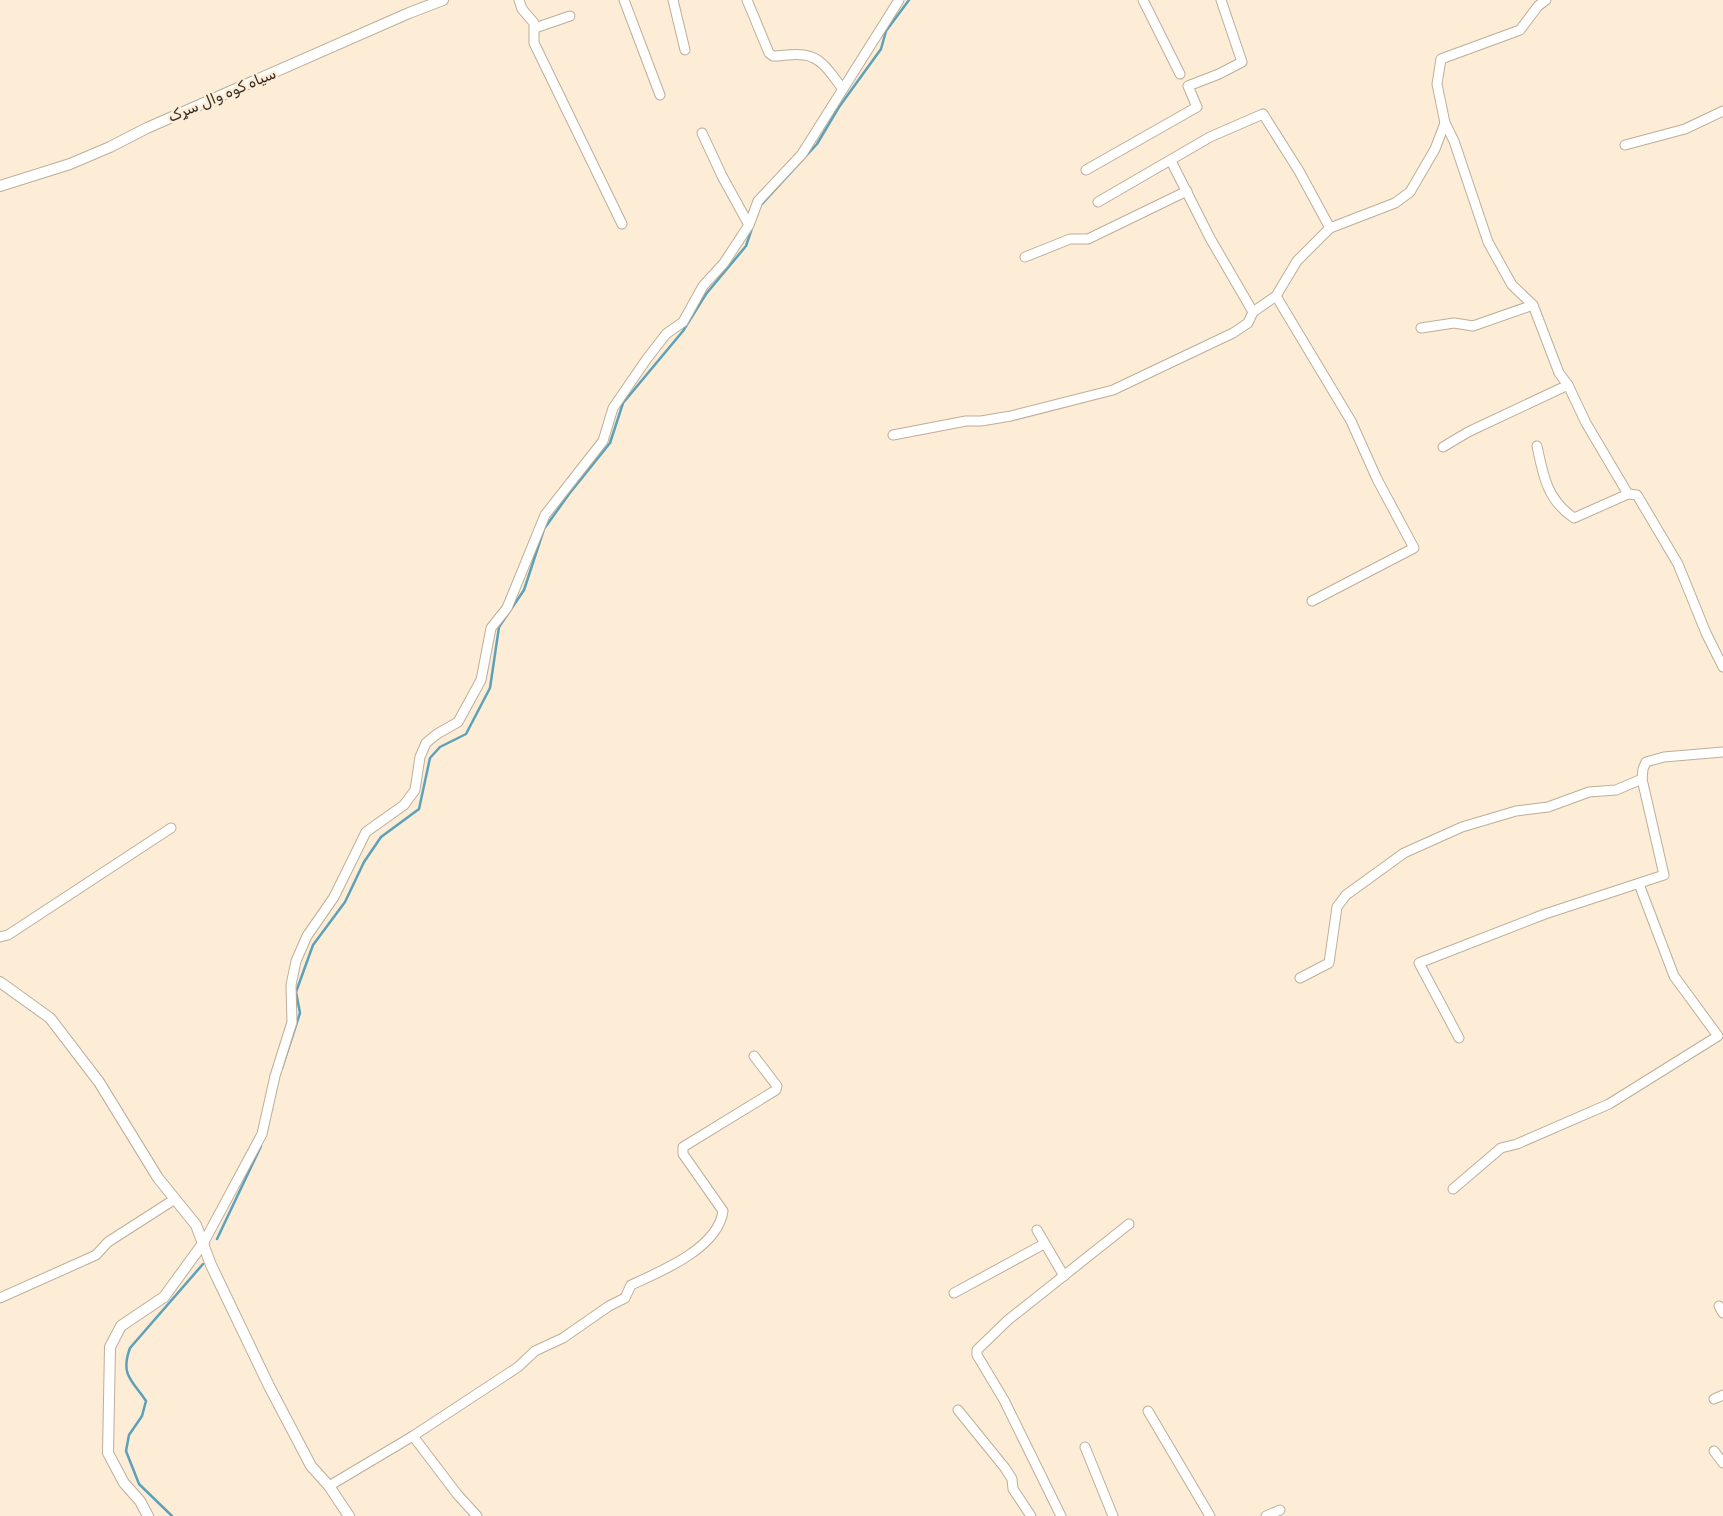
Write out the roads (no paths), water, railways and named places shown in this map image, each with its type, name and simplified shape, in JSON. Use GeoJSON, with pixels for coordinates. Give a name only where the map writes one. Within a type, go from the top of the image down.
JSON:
{"type":"FeatureCollection","features":[{"type":"Feature","properties":{"kind":"street","name":"سیاه کوه وال سړک"},"geometry":{"type":"LineString","coordinates":[[0,186],[70,164],[173,116],[443,0]]}},
{"type":"Feature","properties":{"kind":"street"},"geometry":{"type":"LineString","coordinates":[[519,0],[535,28],[534,42],[622,224]]}},
{"type":"Feature","properties":{"kind":"street"},"geometry":{"type":"LineString","coordinates":[[624,0],[660,95]]}},
{"type":"Feature","properties":{"kind":"street"},"geometry":{"type":"LineString","coordinates":[[673,0],[685,50]]}},
{"type":"Feature","properties":{"kind":"street"},"geometry":{"type":"LineString","coordinates":[[747,0],[769,53],[773,56],[803,55],[814,57],[821,62],[842,88]]}},
{"type":"Feature","properties":{"kind":"street"},"geometry":{"type":"LineString","coordinates":[[148,1516],[140,1501],[124,1483],[108,1453],[110,1347],[122,1326],[164,1297],[204,1242],[262,1134],[275,1076],[292,1022],[291,985],[294,969],[306,936],[334,897],[366,832],[404,805],[415,790],[420,757],[426,743],[458,722],[481,680],[491,628],[508,608],[545,515],[603,441],[613,408],[646,360],[666,334],[683,322],[703,286],[724,263],[749,225],[758,201],[802,154],[899,0]]}},
{"type":"Feature","properties":{"kind":"street"},"geometry":{"type":"LineString","coordinates":[[1143,0],[1180,74]]}},
{"type":"Feature","properties":{"kind":"street"},"geometry":{"type":"LineString","coordinates":[[1086,170],[1197,107],[1188,86],[1219,74],[1242,62],[1221,0]]}},
{"type":"Feature","properties":{"kind":"street"},"geometry":{"type":"LineString","coordinates":[[1546,0],[1538,6],[1520,30],[1441,58],[1437,84],[1445,123],[1454,141],[1488,242],[1512,286],[1533,305],[1559,373],[1568,385],[1586,423],[1628,494]]}},
{"type":"Feature","properties":{"kind":"street"},"geometry":{"type":"LineString","coordinates":[[535,28],[570,16]]}},
{"type":"Feature","properties":{"kind":"street"},"geometry":{"type":"LineString","coordinates":[[1625,145],[1685,129],[1723,111]]}},
{"type":"Feature","properties":{"kind":"street"},"geometry":{"type":"LineString","coordinates":[[1098,202],[1210,137],[1263,114],[1299,171],[1330,228]]}},
{"type":"Feature","properties":{"kind":"street"},"geometry":{"type":"LineString","coordinates":[[893,434],[966,421],[981,421],[1011,416],[1113,390],[1233,333],[1248,323],[1253,312],[1276,296],[1297,261],[1330,228],[1395,203],[1410,192],[1435,149],[1445,123]]}},
{"type":"Feature","properties":{"kind":"street"},"geometry":{"type":"LineString","coordinates":[[702,133],[722,176],[749,225]]}},
{"type":"Feature","properties":{"kind":"street"},"geometry":{"type":"LineString","coordinates":[[1171,161],[1210,238],[1253,312]]}},
{"type":"Feature","properties":{"kind":"street"},"geometry":{"type":"LineString","coordinates":[[1025,257],[1070,239],[1088,239],[1187,191]]}},
{"type":"Feature","properties":{"kind":"street"},"geometry":{"type":"LineString","coordinates":[[1276,296],[1351,421],[1377,479],[1414,548],[1312,601]]}},
{"type":"Feature","properties":{"kind":"street"},"geometry":{"type":"LineString","coordinates":[[1422,328],[1454,323],[1473,326],[1533,305]]}},
{"type":"Feature","properties":{"kind":"street"},"geometry":{"type":"LineString","coordinates":[[1443,447],[1468,432],[1568,385]]}},
{"type":"Feature","properties":{"kind":"street"},"geometry":{"type":"LineString","coordinates":[[1537,446],[1544,482],[1564,512],[1574,518],[1628,494],[1637,495],[1678,564],[1706,633],[1723,666]]}},
{"type":"Feature","properties":{"kind":"street"},"geometry":{"type":"LineString","coordinates":[[1459,1038],[1419,963],[1545,914],[1664,875],[1642,779],[1642,769],[1646,762],[1664,757],[1723,752]]}},
{"type":"Feature","properties":{"kind":"street"},"geometry":{"type":"LineString","coordinates":[[1300,978],[1329,963],[1337,907],[1346,895],[1404,853],[1462,828],[1507,813],[1548,807],[1589,792],[1616,790],[1642,779]]}},
{"type":"Feature","properties":{"kind":"street"},"geometry":{"type":"LineString","coordinates":[[0,937],[8,935],[171,828]]}},
{"type":"Feature","properties":{"kind":"street"},"geometry":{"type":"LineString","coordinates":[[1453,1188],[1501,1148],[1517,1144],[1609,1104],[1718,1036],[1674,976],[1639,884]]}},
{"type":"Feature","properties":{"kind":"street"},"geometry":{"type":"LineString","coordinates":[[0,982],[50,1018],[99,1082],[158,1178],[196,1225],[204,1242],[211,1265],[269,1386],[311,1466],[329,1486],[350,1516]]}},
{"type":"Feature","properties":{"kind":"street"},"geometry":{"type":"LineString","coordinates":[[329,1486],[413,1436],[518,1367],[535,1351],[563,1338],[609,1306],[625,1298],[631,1285],[700,1249],[714,1233],[723,1211],[682,1150],[683,1146],[776,1090],[777,1086],[754,1056]]}},
{"type":"Feature","properties":{"kind":"street"},"geometry":{"type":"LineString","coordinates":[[0,1298],[96,1255],[108,1242],[175,1199]]}},
{"type":"Feature","properties":{"kind":"street"},"geometry":{"type":"LineString","coordinates":[[1061,1516],[977,1350],[1008,1320],[1129,1224]]}},
{"type":"Feature","properties":{"kind":"street"},"geometry":{"type":"LineString","coordinates":[[1037,1230],[1064,1276]]}},
{"type":"Feature","properties":{"kind":"street"},"geometry":{"type":"LineString","coordinates":[[954,1293],[1044,1244]]}},
{"type":"Feature","properties":{"kind":"street"},"geometry":{"type":"LineString","coordinates":[[1714,1399],[1723,1395]]}},
{"type":"Feature","properties":{"kind":"street"},"geometry":{"type":"LineString","coordinates":[[958,1410],[1005,1468],[1012,1479],[1014,1490],[1031,1516]]}},
{"type":"Feature","properties":{"kind":"street"},"geometry":{"type":"LineString","coordinates":[[1148,1411],[1210,1516]]}},
{"type":"Feature","properties":{"kind":"street"},"geometry":{"type":"LineString","coordinates":[[413,1436],[457,1494],[477,1516]]}},
{"type":"Feature","properties":{"kind":"street"},"geometry":{"type":"LineString","coordinates":[[1085,1447],[1113,1516]]}},
{"type":"Feature","properties":{"kind":"street"},"geometry":{"type":"LineString","coordinates":[[1714,1451],[1723,1463]]}},
{"type":"Feature","properties":{"kind":"street"},"geometry":{"type":"LineString","coordinates":[[1266,1516],[1280,1510]]}},
{"type":"Feature","properties":{"kind":"waterway"},"geometry":{"type":"LineString","coordinates":[[760,206],[817,144],[839,107],[881,49],[886,31],[909,0]]}},
{"type":"Feature","properties":{"kind":"waterway"},"geometry":{"type":"LineString","coordinates":[[282,1068],[300,1013],[296,992],[313,945],[345,902],[364,862],[381,837],[419,809],[430,758],[440,747],[466,734],[490,688],[499,627],[524,590],[544,529],[610,443],[623,403],[683,331],[706,294],[746,246],[753,225]]}},
{"type":"Feature","properties":{"kind":"waterway"},"geometry":{"type":"LineString","coordinates":[[217,1239],[261,1146]]}},
{"type":"Feature","properties":{"kind":"waterway"},"geometry":{"type":"LineString","coordinates":[[172,1516],[139,1484],[126,1451],[129,1435],[142,1416],[146,1401],[129,1377],[126,1365],[130,1348],[203,1264]]}}]}
